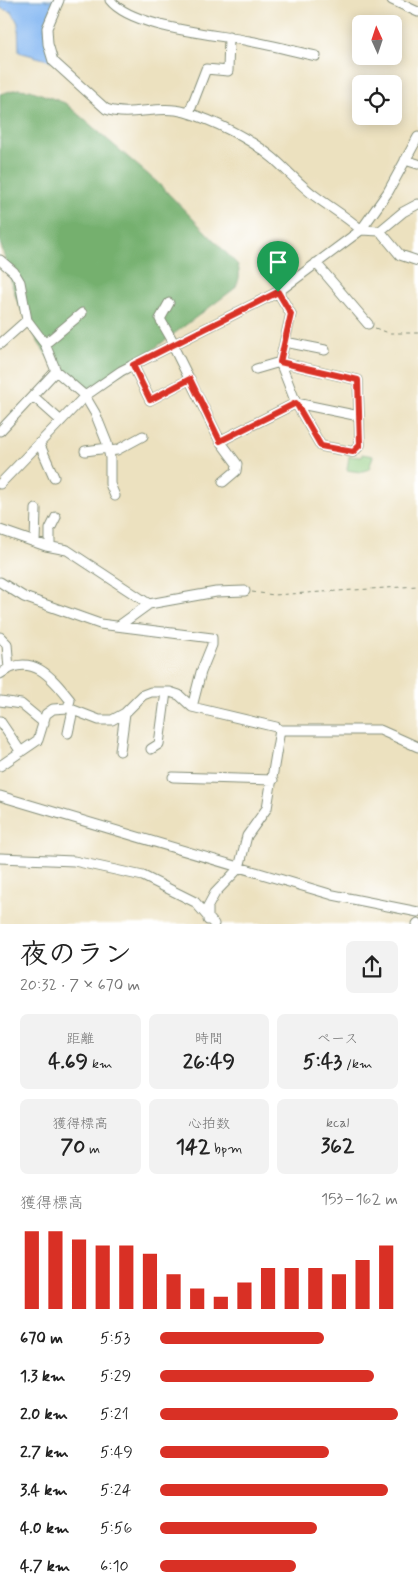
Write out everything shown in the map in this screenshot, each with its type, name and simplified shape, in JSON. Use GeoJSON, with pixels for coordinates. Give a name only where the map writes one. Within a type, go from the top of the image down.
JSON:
{"type":"FeatureCollection","features":[{"type":"Feature","properties":{"kind":"street"},"geometry":{"type":"LineString","coordinates":[[59,0],[47,28],[48,44],[56,66],[78,82],[99,103],[115,112],[170,109],[189,113],[233,132],[272,156],[315,196],[362,230],[380,231],[390,240],[400,256],[418,261]]}},
{"type":"Feature","properties":{"kind":"street"},"geometry":{"type":"LineString","coordinates":[[110,0],[121,4],[146,20],[316,56]]}},
{"type":"Feature","properties":{"kind":"street"},"geometry":{"type":"LineString","coordinates":[[392,0],[418,12]]}},
{"type":"Feature","properties":{"kind":"street"},"geometry":{"type":"LineString","coordinates":[[189,113],[206,69],[228,71],[229,37]]}},
{"type":"Feature","properties":{"kind":"street"},"geometry":{"type":"LineString","coordinates":[[1,480],[84,396],[133,365],[278,292],[362,230],[388,192],[418,137]]}},
{"type":"Feature","properties":{"kind":"street"},"geometry":{"type":"LineString","coordinates":[[405,160],[418,164]]}},
{"type":"Feature","properties":{"kind":"street"},"geometry":{"type":"LineString","coordinates":[[380,231],[403,212],[418,204]]}},
{"type":"Feature","properties":{"kind":"street"},"geometry":{"type":"LineString","coordinates":[[0,260],[14,272],[20,282],[27,320],[45,344],[56,371],[84,396],[95,413],[108,450],[110,484],[114,496]]}},
{"type":"Feature","properties":{"kind":"street"},"geometry":{"type":"LineString","coordinates":[[316,263],[368,324]]}},
{"type":"Feature","properties":{"kind":"street"},"geometry":{"type":"LineString","coordinates":[[256,369],[280,362],[358,380],[360,445],[353,452],[321,446],[296,403],[280,362],[291,314],[278,292]]}},
{"type":"Feature","properties":{"kind":"street"},"geometry":{"type":"LineString","coordinates":[[169,303],[160,319],[220,441],[237,464],[236,471],[223,482]]}},
{"type":"Feature","properties":{"kind":"street"},"geometry":{"type":"LineString","coordinates":[[45,344],[82,313]]}},
{"type":"Feature","properties":{"kind":"street"},"geometry":{"type":"LineString","coordinates":[[0,344],[27,320]]}},
{"type":"Feature","properties":{"kind":"street"},"geometry":{"type":"LineString","coordinates":[[284,342],[325,350]]}},
{"type":"Feature","properties":{"kind":"street"},"geometry":{"type":"LineString","coordinates":[[133,365],[150,400],[190,379]]}},
{"type":"Feature","properties":{"kind":"street"},"geometry":{"type":"LineString","coordinates":[[0,432],[56,371]]}},
{"type":"Feature","properties":{"kind":"street"},"geometry":{"type":"LineString","coordinates":[[33,396],[61,421]]}},
{"type":"Feature","properties":{"kind":"street"},"geometry":{"type":"LineString","coordinates":[[220,441],[296,403],[359,416]]}},
{"type":"Feature","properties":{"kind":"street"},"geometry":{"type":"LineString","coordinates":[[85,451],[117,450],[143,436]]}},
{"type":"Feature","properties":{"kind":"street"},"geometry":{"type":"LineString","coordinates":[[39,443],[54,478]]}},
{"type":"Feature","properties":{"kind":"street"},"geometry":{"type":"LineString","coordinates":[[34,542],[36,509]]}},
{"type":"Feature","properties":{"kind":"street"},"geometry":{"type":"LineString","coordinates":[[50,546],[50,529],[56,517]]}},
{"type":"Feature","properties":{"kind":"street"},"geometry":{"type":"LineString","coordinates":[[0,530],[34,542],[67,550],[149,604]]}},
{"type":"Feature","properties":{"kind":"street"},"geometry":{"type":"LineString","coordinates":[[0,582],[24,597],[100,624],[212,638],[212,645],[201,672],[192,707]]}},
{"type":"Feature","properties":{"kind":"street"},"geometry":{"type":"LineString","coordinates":[[120,625],[149,604],[216,592],[245,591]]}},
{"type":"Feature","properties":{"kind":"street"},"geometry":{"type":"LineString","coordinates":[[0,638],[7,644],[9,669]]}},
{"type":"Feature","properties":{"kind":"street"},"geometry":{"type":"LineString","coordinates":[[0,674],[9,669],[30,664],[50,675],[70,700],[68,733]]}},
{"type":"Feature","properties":{"kind":"street"},"geometry":{"type":"LineString","coordinates":[[0,766],[38,740],[46,714],[53,709],[70,709],[99,720],[112,720],[125,713],[143,695],[151,692],[166,692],[179,696],[192,707],[276,727],[280,730],[380,730],[418,747]]}},
{"type":"Feature","properties":{"kind":"street"},"geometry":{"type":"LineString","coordinates":[[151,748],[159,744],[166,692]]}},
{"type":"Feature","properties":{"kind":"street"},"geometry":{"type":"LineString","coordinates":[[0,702],[21,704],[44,723]]}},
{"type":"Feature","properties":{"kind":"street"},"geometry":{"type":"LineString","coordinates":[[120,752],[125,713]]}},
{"type":"Feature","properties":{"kind":"street"},"geometry":{"type":"LineString","coordinates":[[0,721],[21,752]]}},
{"type":"Feature","properties":{"kind":"street"},"geometry":{"type":"LineString","coordinates":[[210,922],[208,906],[214,893],[239,868],[247,836],[266,808],[273,780],[280,730]]}},
{"type":"Feature","properties":{"kind":"street"},"geometry":{"type":"LineString","coordinates":[[174,777],[273,780]]}},
{"type":"Feature","properties":{"kind":"street"},"geometry":{"type":"LineString","coordinates":[[0,796],[333,895],[418,912]]}},
{"type":"Feature","properties":{"kind":"street"},"geometry":{"type":"LineString","coordinates":[[0,858],[74,861],[143,876],[195,902],[210,922]]}},
{"type":"Feature","properties":{"kind":"path"},"geometry":{"type":"LineString","coordinates":[[368,324],[388,333],[418,333]]}},
{"type":"Feature","properties":{"kind":"path"},"geometry":{"type":"LineString","coordinates":[[245,591],[274,595],[418,586]]}},
{"type":"Feature","properties":{"kind":"green space"},"geometry":{"type":"Polygon","coordinates":[[[18,89],[30,90],[65,103],[158,183],[238,265],[239,278],[234,289],[104,386],[91,391],[84,389],[52,363],[38,342],[16,298],[0,242],[0,94],[18,89]]]}},
{"type":"Feature","properties":{"kind":"green space"},"geometry":{"type":"Polygon","coordinates":[[[362,454],[373,456],[369,469],[360,472],[347,470],[349,456],[362,457],[362,454]]]}},
{"type":"Feature","properties":{"kind":"water"},"geometry":{"type":"Polygon","coordinates":[[[0,0],[57,0],[45,28],[51,61],[19,52],[18,23],[12,12],[0,8],[0,0]]]}},
{"type":"Feature","properties":{"kind":"route"},"geometry":{"type":"LineString","coordinates":[[278,292],[291,314],[280,362],[358,380],[360,445],[353,452],[321,446],[296,403],[220,441],[190,379],[150,400],[133,365],[278,292]]}}]}
